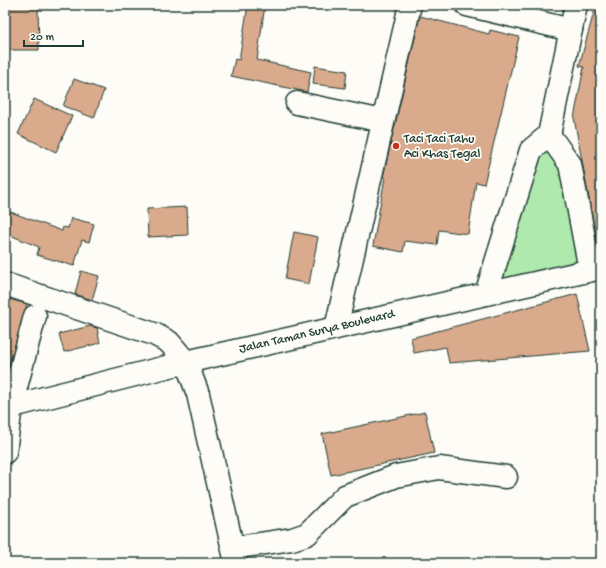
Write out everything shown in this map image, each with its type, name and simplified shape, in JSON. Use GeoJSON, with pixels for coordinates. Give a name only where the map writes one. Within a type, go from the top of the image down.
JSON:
{"type":"FeatureCollection","features":[{"type":"Feature","properties":{"kind":"street"},"geometry":{"type":"LineString","coordinates":[[336,328],[410,5]]}},
{"type":"Feature","properties":{"kind":"street"},"geometry":{"type":"LineString","coordinates":[[467,5],[571,30]]}},
{"type":"Feature","properties":{"kind":"street"},"geometry":{"type":"LineString","coordinates":[[486,294],[531,150],[549,135],[576,5]]}},
{"type":"Feature","properties":{"kind":"street"},"geometry":{"type":"LineString","coordinates":[[296,103],[383,121]]}},
{"type":"Feature","properties":{"kind":"street"},"geometry":{"type":"LineString","coordinates":[[549,135],[570,164],[596,269]]}},
{"type":"Feature","properties":{"kind":"street","name":"Jalan Taman Surya Boulevard"},"geometry":{"type":"LineString","coordinates":[[8,407],[186,362],[596,269]]}},
{"type":"Feature","properties":{"kind":"street"},"geometry":{"type":"LineString","coordinates":[[5,284],[154,334],[169,342],[186,362],[198,394],[235,555],[307,534],[345,496],[396,476],[439,468],[506,477]]}},
{"type":"Feature","properties":{"kind":"street"},"geometry":{"type":"LineString","coordinates":[[5,452],[8,407],[35,316]]}},
{"type":"Feature","properties":{"kind":"green space"},"geometry":{"type":"Polygon","coordinates":[[[552,100],[578,268],[490,289],[552,100]]]}},
{"type":"Feature","properties":{"kind":"building"},"geometry":{"type":"Polygon","coordinates":[[[5,5],[38,5],[39,50],[5,50],[5,5]]]}},
{"type":"Feature","properties":{"kind":"building"},"geometry":{"type":"Polygon","coordinates":[[[248,5],[265,5],[257,60],[311,72],[307,92],[231,76],[235,59],[239,60],[248,5]]]}},
{"type":"Feature","properties":{"kind":"building"},"geometry":{"type":"Polygon","coordinates":[[[596,5],[601,5],[601,235],[596,236],[574,118],[584,67],[579,66],[596,5]]]}},
{"type":"Feature","properties":{"kind":"building"},"geometry":{"type":"Polygon","coordinates":[[[420,16],[489,34],[490,30],[519,37],[484,184],[476,182],[468,234],[439,230],[437,245],[405,241],[403,252],[373,246],[385,177],[383,177],[420,16]]]}},
{"type":"Feature","properties":{"kind":"building"},"geometry":{"type":"Polygon","coordinates":[[[315,66],[347,71],[345,88],[313,84],[315,66]]]}},
{"type":"Feature","properties":{"kind":"building"},"geometry":{"type":"Polygon","coordinates":[[[74,79],[104,90],[94,118],[63,106],[74,79]]]}},
{"type":"Feature","properties":{"kind":"building"},"geometry":{"type":"Polygon","coordinates":[[[34,99],[72,116],[56,152],[18,134],[34,99]]]}},
{"type":"Feature","properties":{"kind":"building"},"geometry":{"type":"Polygon","coordinates":[[[187,207],[188,235],[148,237],[147,209],[187,207]]]}},
{"type":"Feature","properties":{"kind":"building"},"geometry":{"type":"Polygon","coordinates":[[[5,210],[62,231],[63,227],[68,228],[71,218],[94,224],[89,242],[82,240],[74,266],[37,255],[39,247],[5,233],[5,210]]]}},
{"type":"Feature","properties":{"kind":"building"},"geometry":{"type":"Polygon","coordinates":[[[294,232],[318,237],[309,284],[285,279],[294,232]]]}},
{"type":"Feature","properties":{"kind":"building"},"geometry":{"type":"Polygon","coordinates":[[[81,271],[99,276],[92,300],[75,294],[81,271]]]}},
{"type":"Feature","properties":{"kind":"building"},"geometry":{"type":"Polygon","coordinates":[[[577,294],[590,351],[449,363],[446,347],[414,353],[411,338],[577,294]]]}},
{"type":"Feature","properties":{"kind":"building"},"geometry":{"type":"Polygon","coordinates":[[[5,298],[27,304],[9,365],[5,365],[5,298]]]}},
{"type":"Feature","properties":{"kind":"building"},"geometry":{"type":"Polygon","coordinates":[[[90,326],[97,328],[100,343],[64,352],[59,334],[90,326]]]}},
{"type":"Feature","properties":{"kind":"building"},"geometry":{"type":"Polygon","coordinates":[[[425,412],[434,453],[331,475],[322,434],[425,412]]]}},
{"type":"Feature","properties":{"kind":"place","name":"Taci Taci Tahu Aci Khas Tegal"},"geometry":{"type":"Point","coordinates":[396,146]}}]}
